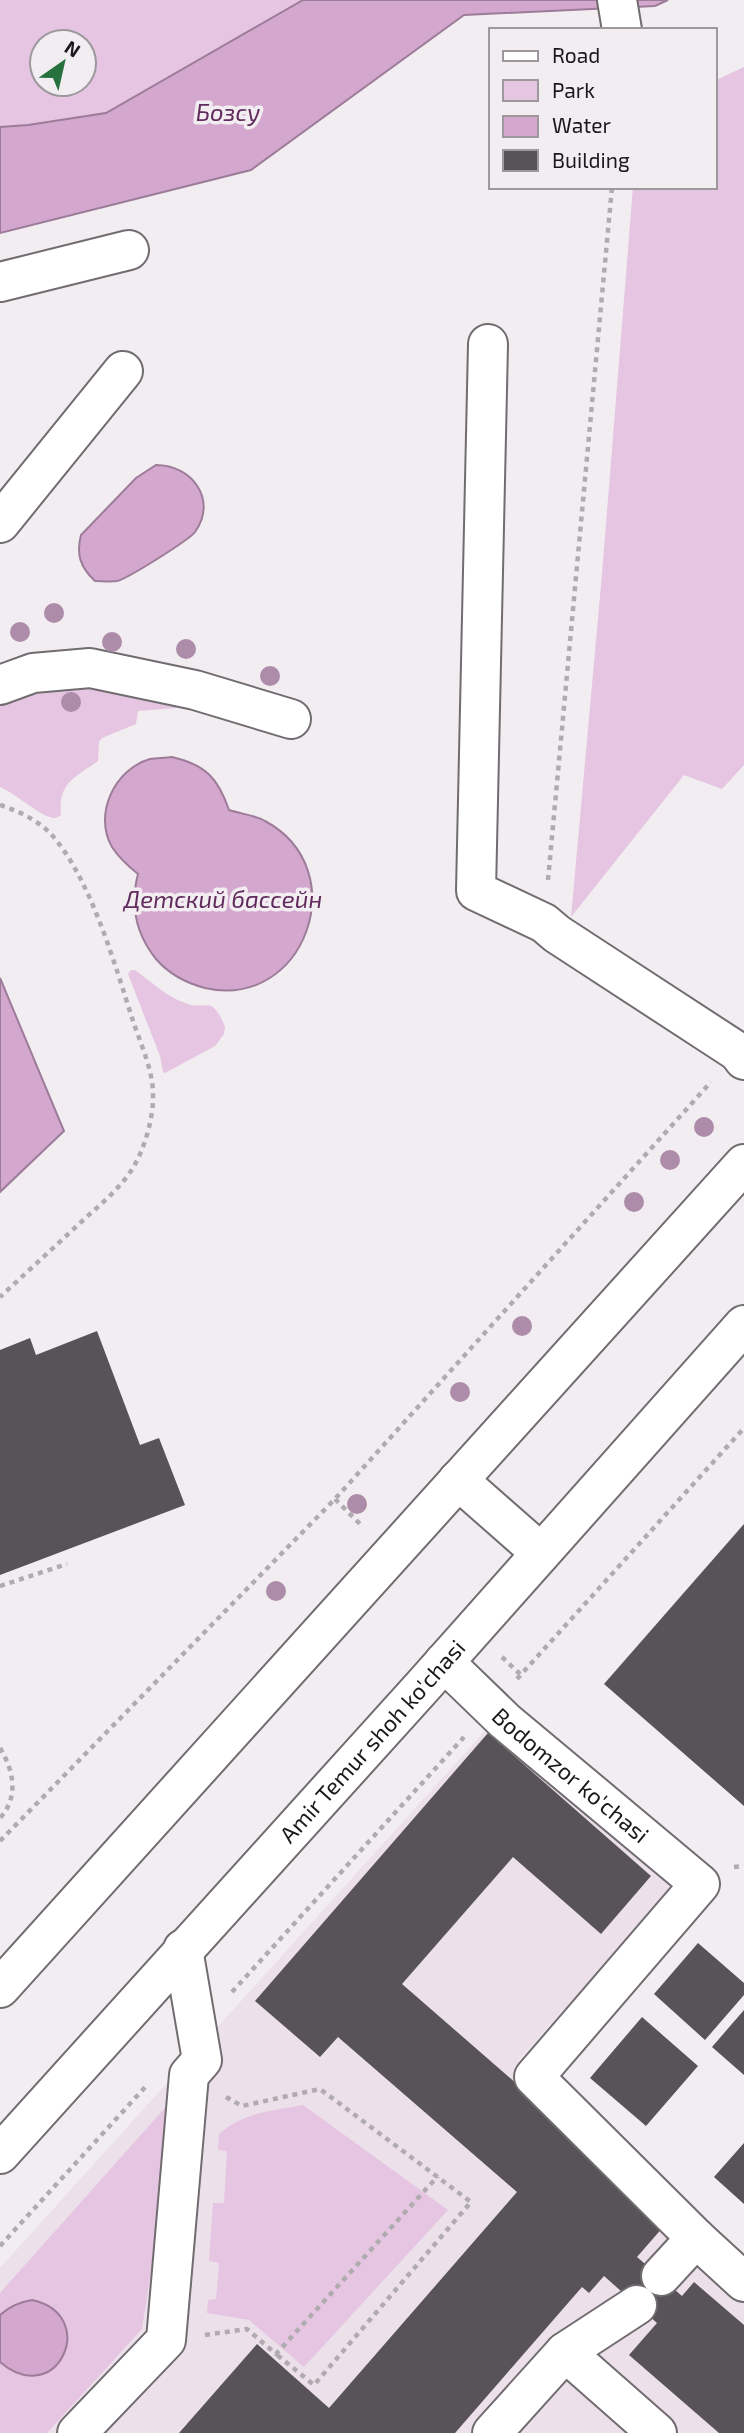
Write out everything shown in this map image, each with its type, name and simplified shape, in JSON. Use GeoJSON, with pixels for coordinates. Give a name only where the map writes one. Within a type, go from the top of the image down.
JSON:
{"type":"FeatureCollection","features":[{"type":"Feature","properties":{"kind":"main road"},"geometry":{"type":"LineString","coordinates":[[617,0],[622,28]]}},
{"type":"Feature","properties":{"kind":"main road"},"geometry":{"type":"LineString","coordinates":[[0,282],[129,250]]}},
{"type":"Feature","properties":{"kind":"main road"},"geometry":{"type":"LineString","coordinates":[[488,344],[476,891],[544,923],[741,1056]]}},
{"type":"Feature","properties":{"kind":"main road"},"geometry":{"type":"LineString","coordinates":[[0,523],[124,371]]}},
{"type":"Feature","properties":{"kind":"main road"},"geometry":{"type":"LineString","coordinates":[[0,685],[33,673],[90,668],[195,690],[291,719]]}},
{"type":"Feature","properties":{"kind":"main road"},"geometry":{"type":"LineString","coordinates":[[0,1988],[744,1164]]}},
{"type":"Feature","properties":{"kind":"main road","name":"Amir Temur shoh ko'chasi"},"geometry":{"type":"LineString","coordinates":[[0,2154],[744,1325]]}},
{"type":"Feature","properties":{"kind":"main road"},"geometry":{"type":"LineString","coordinates":[[458,1480],[541,1553]]}},
{"type":"Feature","properties":{"kind":"main road","name":"Bodomzor ko'chasi"},"geometry":{"type":"LineString","coordinates":[[444,1662],[491,1707],[700,1884],[534,2077],[696,2238]]}},
{"type":"Feature","properties":{"kind":"main road"},"geometry":{"type":"LineString","coordinates":[[77,2433],[166,2340],[189,2075],[202,2060],[183,1949]]}},
{"type":"Feature","properties":{"kind":"main road"},"geometry":{"type":"LineString","coordinates":[[661,2276],[696,2238],[744,2282]]}},
{"type":"Feature","properties":{"kind":"main road"},"geometry":{"type":"LineString","coordinates":[[492,2433],[565,2352],[637,2305]]}},
{"type":"Feature","properties":{"kind":"main road"},"geometry":{"type":"LineString","coordinates":[[565,2352],[657,2433]]}},
{"type":"Feature","properties":{"kind":"path"},"geometry":{"type":"LineString","coordinates":[[544,923],[612,189]]}},
{"type":"Feature","properties":{"kind":"path"},"geometry":{"type":"LineString","coordinates":[[0,804],[23,813],[49,832],[68,856],[82,883],[113,960],[151,1075],[153,1098],[140,1154],[117,1189],[0,1297]]}},
{"type":"Feature","properties":{"kind":"path"},"geometry":{"type":"LineString","coordinates":[[0,1841],[335,1499],[741,1056]]}},
{"type":"Feature","properties":{"kind":"path"},"geometry":{"type":"LineString","coordinates":[[197,2030],[744,1428]]}},
{"type":"Feature","properties":{"kind":"path"},"geometry":{"type":"LineString","coordinates":[[335,1499],[360,1524]]}},
{"type":"Feature","properties":{"kind":"path"},"geometry":{"type":"LineString","coordinates":[[0,1586],[67,1564]]}},
{"type":"Feature","properties":{"kind":"path"},"geometry":{"type":"LineString","coordinates":[[496,1652],[521,1675]]}},
{"type":"Feature","properties":{"kind":"path"},"geometry":{"type":"LineString","coordinates":[[0,1748],[13,1779],[12,1796],[0,1818]]}},
{"type":"Feature","properties":{"kind":"path"},"geometry":{"type":"LineString","coordinates":[[166,2340],[247,2329],[314,2385],[471,2202],[320,2089],[242,2106],[189,2075]]}},
{"type":"Feature","properties":{"kind":"path"},"geometry":{"type":"LineString","coordinates":[[0,2246],[150,2081]]}},
{"type":"Feature","properties":{"kind":"path"},"geometry":{"type":"LineString","coordinates":[[276,2354],[438,2176]]}},
{"type":"Feature","properties":{"kind":"shaded area"},"geometry":{"type":"Polygon","coordinates":[[[493,1722],[676,1882],[518,2061],[744,2274],[744,2433],[0,2433],[0,2268],[493,1722]]]}},
{"type":"Feature","properties":{"kind":"green space"},"geometry":{"type":"Polygon","coordinates":[[[0,0],[303,0],[106,113],[0,127],[0,0]]]}},
{"type":"Feature","properties":{"kind":"green space"},"geometry":{"type":"Polygon","coordinates":[[[744,67],[744,765],[722,789],[684,775],[571,917],[633,189],[716,189],[716,80],[744,67]]]}},
{"type":"Feature","properties":{"kind":"green space"},"geometry":{"type":"Polygon","coordinates":[[[58,680],[178,695],[176,708],[138,711],[136,724],[102,738],[99,742],[98,761],[69,782],[62,795],[61,815],[55,818],[39,812],[0,787],[0,691],[58,680]]]}},
{"type":"Feature","properties":{"kind":"green space"},"geometry":{"type":"Polygon","coordinates":[[[135,970],[176,999],[192,1005],[214,1008],[225,1027],[224,1034],[215,1046],[163,1072],[160,1056],[128,974],[135,970]]]}},
{"type":"Feature","properties":{"kind":"green space"},"geometry":{"type":"Polygon","coordinates":[[[179,2092],[142,2329],[47,2433],[0,2433],[0,2293],[179,2092]]]}},
{"type":"Feature","properties":{"kind":"green space"},"geometry":{"type":"Polygon","coordinates":[[[303,2105],[448,2210],[304,2367],[249,2320],[207,2313],[208,2300],[216,2299],[219,2263],[209,2261],[213,2203],[224,2203],[227,2151],[218,2150],[219,2134],[248,2117],[303,2105]]]}},
{"type":"Feature","properties":{"kind":"water","name":"Бозсу"},"geometry":{"type":"Polygon","coordinates":[[[303,0],[668,0],[655,6],[464,15],[251,170],[0,233],[0,127],[106,113],[303,0]]]}},
{"type":"Feature","properties":{"kind":"water"},"geometry":{"type":"Polygon","coordinates":[[[156,465],[181,471],[198,486],[204,508],[195,532],[133,574],[117,581],[95,581],[80,560],[81,535],[136,478],[156,465]]]}},
{"type":"Feature","properties":{"kind":"water","name":"Детский бассейн"},"geometry":{"type":"Polygon","coordinates":[[[172,757],[194,764],[209,774],[220,789],[229,810],[265,821],[293,843],[308,871],[312,901],[306,931],[291,958],[269,978],[240,989],[205,988],[191,983],[172,973],[156,959],[143,939],[136,918],[134,897],[138,874],[118,855],[107,834],[106,807],[111,794],[127,772],[150,759],[172,757]]]}},
{"type":"Feature","properties":{"kind":"water"},"geometry":{"type":"Polygon","coordinates":[[[0,978],[64,1131],[0,1192],[0,978]]]}},
{"type":"Feature","properties":{"kind":"water"},"geometry":{"type":"Polygon","coordinates":[[[32,2300],[53,2309],[64,2323],[67,2339],[63,2355],[53,2368],[39,2375],[21,2374],[0,2362],[0,2315],[15,2305],[32,2300]]]}},
{"type":"Feature","properties":{"kind":"building"},"geometry":{"type":"Polygon","coordinates":[[[97,1331],[140,1445],[159,1438],[185,1505],[0,1575],[0,1350],[30,1338],[36,1355],[97,1331]]]}},
{"type":"Feature","properties":{"kind":"building"},"geometry":{"type":"Polygon","coordinates":[[[744,1524],[744,1806],[604,1684],[744,1524]]]}},
{"type":"Feature","properties":{"kind":"building"},"geometry":{"type":"Polygon","coordinates":[[[488,1733],[651,1876],[601,1934],[513,1857],[402,1984],[671,2218],[637,2257],[682,2296],[694,2282],[744,2325],[744,2433],[719,2433],[629,2355],[657,2323],[604,2276],[589,2293],[582,2287],[455,2433],[179,2433],[257,2344],[329,2408],[517,2192],[338,2037],[320,2057],[255,2001],[488,1733]]]}},
{"type":"Feature","properties":{"kind":"building"},"geometry":{"type":"Polygon","coordinates":[[[698,1943],[744,1983],[744,1995],[705,2040],[654,1994],[698,1943]]]}},
{"type":"Feature","properties":{"kind":"building"},"geometry":{"type":"Polygon","coordinates":[[[744,2010],[744,2075],[712,2047],[744,2010]]]}},
{"type":"Feature","properties":{"kind":"building"},"geometry":{"type":"Polygon","coordinates":[[[642,2017],[698,2066],[646,2126],[590,2078],[642,2017]]]}},
{"type":"Feature","properties":{"kind":"building"},"geometry":{"type":"Polygon","coordinates":[[[744,2143],[744,2204],[714,2177],[744,2143]]]}}]}
